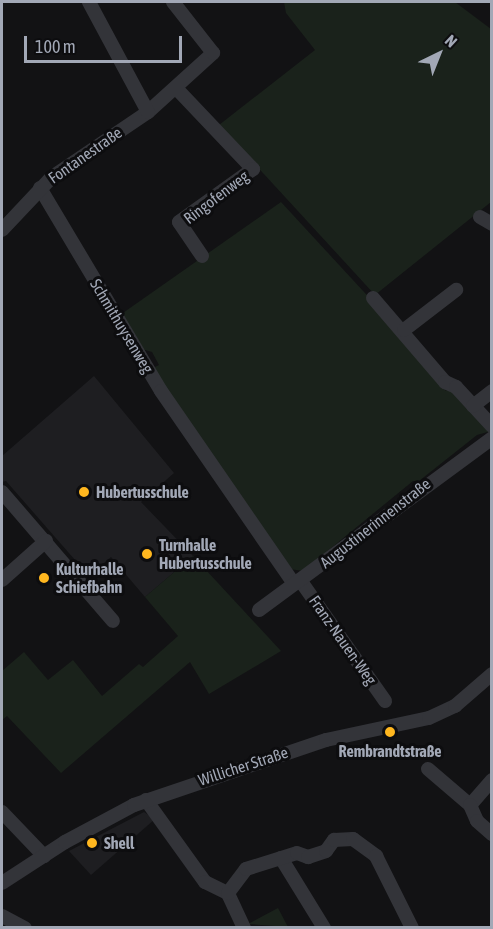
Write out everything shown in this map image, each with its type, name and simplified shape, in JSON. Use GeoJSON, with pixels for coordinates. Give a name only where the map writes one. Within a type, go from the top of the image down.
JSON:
{"type":"FeatureCollection","features":[{"type":"Feature","properties":{"kind":"street"},"geometry":{"type":"LineString","coordinates":[[89,2],[147,112]]}},
{"type":"Feature","properties":{"kind":"street","name":"Fontanestraße"},"geometry":{"type":"LineString","coordinates":[[2,230],[40,188],[147,112],[176,88],[183,77],[213,53],[173,2]]}},
{"type":"Feature","properties":{"kind":"street","name":"Ringofenweg"},"geometry":{"type":"LineString","coordinates":[[176,88],[254,169],[179,222],[202,256]]}},
{"type":"Feature","properties":{"kind":"street","name":"Schmithuysenweg"},"geometry":{"type":"LineString","coordinates":[[40,188],[136,351],[208,460]]}},
{"type":"Feature","properties":{"kind":"street"},"geometry":{"type":"LineString","coordinates":[[404,330],[456,290]]}},
{"type":"Feature","properties":{"kind":"street"},"geometry":{"type":"LineString","coordinates":[[374,298],[404,330],[411,344],[492,426]]}},
{"type":"Feature","properties":{"kind":"street"},"geometry":{"type":"LineString","coordinates":[[473,406],[492,392]]}},
{"type":"Feature","properties":{"kind":"street","name":"Augustinerinnenstraße"},"geometry":{"type":"LineString","coordinates":[[260,610],[417,489],[492,438]]}},
{"type":"Feature","properties":{"kind":"street","name":"Franz-Nauen-Weg"},"geometry":{"type":"LineString","coordinates":[[208,460],[385,701]]}},
{"type":"Feature","properties":{"kind":"street"},"geometry":{"type":"LineString","coordinates":[[2,492],[113,621]]}},
{"type":"Feature","properties":{"kind":"street"},"geometry":{"type":"LineString","coordinates":[[2,580],[46,541]]}},
{"type":"Feature","properties":{"kind":"street","name":"Willicher Straße"},"geometry":{"type":"LineString","coordinates":[[2,883],[44,856],[146,800],[326,740],[429,718],[455,706],[492,674]]}},
{"type":"Feature","properties":{"kind":"street"},"geometry":{"type":"LineString","coordinates":[[428,769],[470,805],[477,821],[492,834]]}},
{"type":"Feature","properties":{"kind":"street"},"geometry":{"type":"LineString","coordinates":[[470,805],[492,780]]}},
{"type":"Feature","properties":{"kind":"street"},"geometry":{"type":"LineString","coordinates":[[146,800],[205,882],[228,893],[244,927]]}},
{"type":"Feature","properties":{"kind":"street"},"geometry":{"type":"LineString","coordinates":[[2,812],[44,856]]}},
{"type":"Feature","properties":{"kind":"street"},"geometry":{"type":"LineString","coordinates":[[228,893],[246,868],[297,853],[308,857],[326,851],[333,840],[353,839],[363,844],[376,856],[412,927]]}},
{"type":"Feature","properties":{"kind":"street"},"geometry":{"type":"LineString","coordinates":[[281,858],[324,927]]}},
{"type":"Feature","properties":{"kind":"street"},"geometry":{"type":"LineString","coordinates":[[2,916],[25,927]]}},
{"type":"Feature","properties":{"kind":"shaded area"},"geometry":{"type":"Polygon","coordinates":[[[284,2],[455,2],[491,29],[491,202],[375,295],[219,125],[315,50],[286,13],[284,2]]]}},
{"type":"Feature","properties":{"kind":"shaded area"},"geometry":{"type":"Polygon","coordinates":[[[281,202],[400,331],[399,338],[446,391],[452,387],[491,431],[477,435],[419,481],[413,481],[303,571],[290,569],[151,369],[159,365],[152,352],[142,349],[120,315],[281,202]]]}},
{"type":"Feature","properties":{"kind":"shaded area","name":"Hubertusschule"},"geometry":{"type":"Polygon","coordinates":[[[94,376],[174,473],[141,502],[193,556],[145,597],[111,557],[89,576],[6,481],[2,482],[2,456],[94,376]]]}},
{"type":"Feature","properties":{"kind":"shaded area"},"geometry":{"type":"Polygon","coordinates":[[[193,556],[281,651],[209,694],[190,662],[61,773],[7,716],[2,720],[2,671],[24,652],[48,680],[73,660],[102,696],[139,664],[143,667],[178,636],[145,597],[193,556]]]}},
{"type":"Feature","properties":{"kind":"shaded area"},"geometry":{"type":"Polygon","coordinates":[[[144,812],[155,819],[91,875],[69,851],[144,812]]]}},
{"type":"Feature","properties":{"kind":"shaded area"},"geometry":{"type":"Polygon","coordinates":[[[278,908],[288,927],[248,924],[278,908]]]}},
{"type":"Feature","properties":{"kind":"place","name":"Hubertusschule"},"geometry":{"type":"Point","coordinates":[84,492]}},
{"type":"Feature","properties":{"kind":"place","name":"Turnhalle Hubertusschule"},"geometry":{"type":"Point","coordinates":[147,554]}},
{"type":"Feature","properties":{"kind":"place","name":"Kulturhalle Schiefbahn"},"geometry":{"type":"Point","coordinates":[44,578]}},
{"type":"Feature","properties":{"kind":"place","name":"Rembrandtstraße"},"geometry":{"type":"Point","coordinates":[390,732]}},
{"type":"Feature","properties":{"kind":"place","name":"Shell"},"geometry":{"type":"Point","coordinates":[92,843]}}]}
